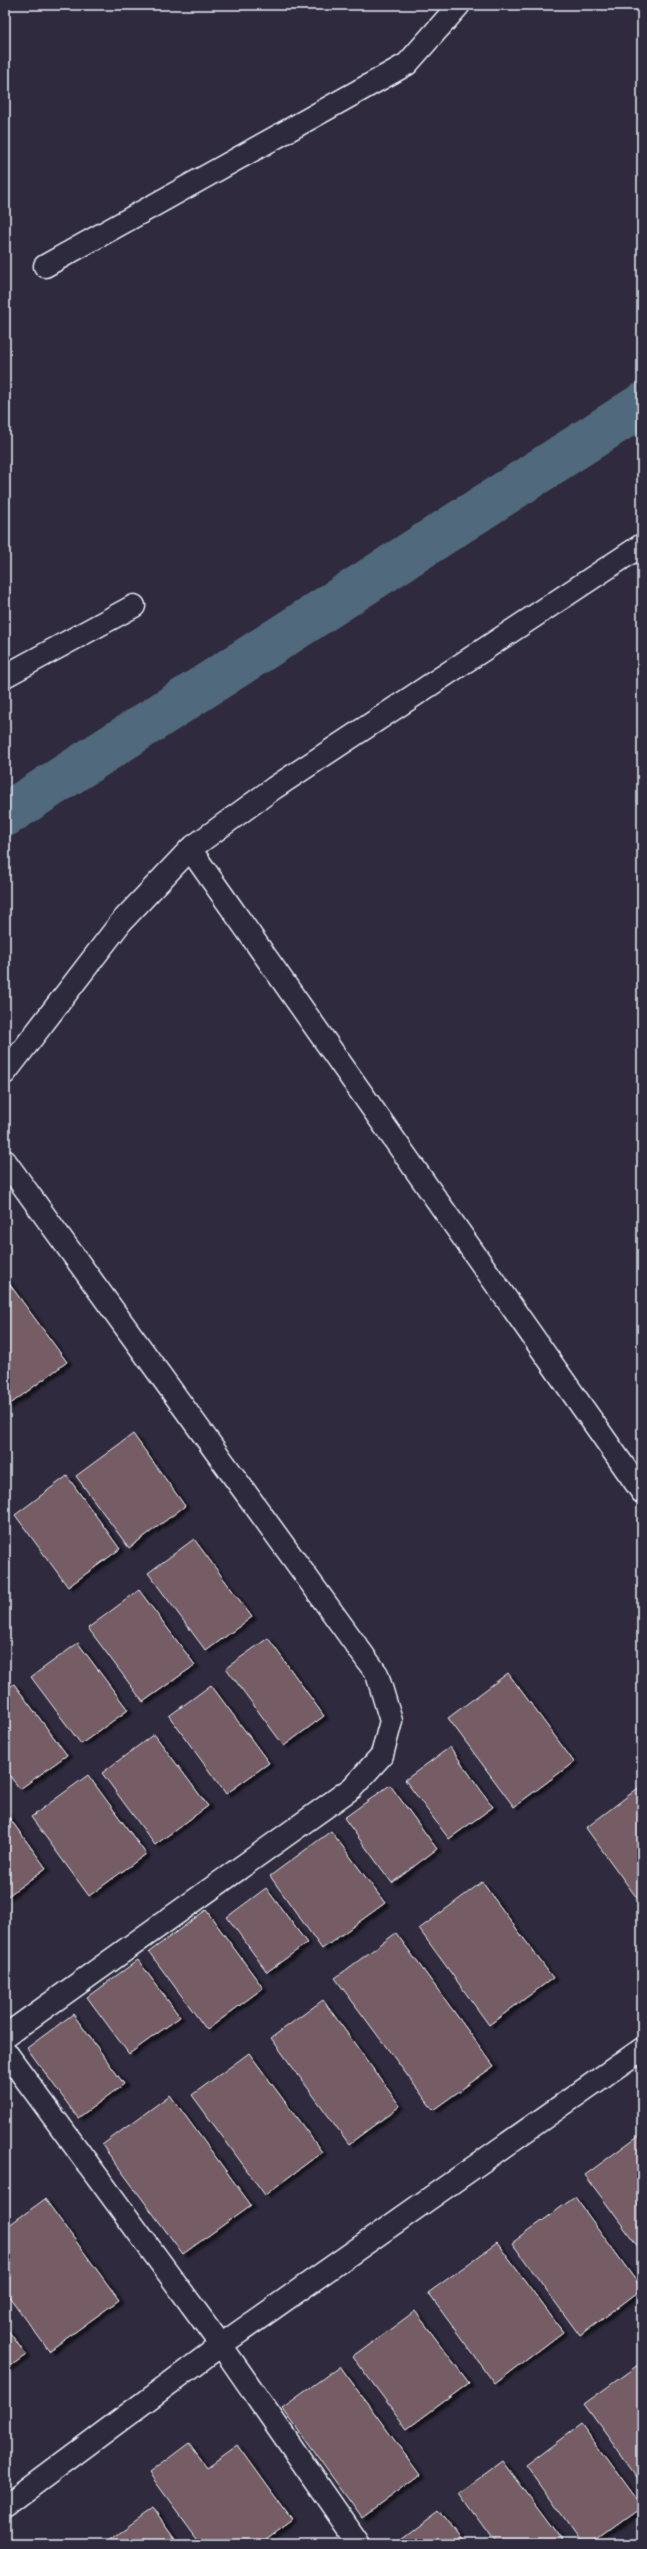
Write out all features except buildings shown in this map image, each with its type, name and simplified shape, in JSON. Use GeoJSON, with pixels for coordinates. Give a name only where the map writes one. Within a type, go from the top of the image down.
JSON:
{"type":"FeatureCollection","features":[{"type":"Feature","properties":{"kind":"street"},"geometry":{"type":"LineString","coordinates":[[45,266],[407,64],[459,5]]}},
{"type":"Feature","properties":{"kind":"street"},"geometry":{"type":"LineString","coordinates":[[5,1073],[121,922],[190,849],[274,788],[642,545]]}},
{"type":"Feature","properties":{"kind":"street"},"geometry":{"type":"LineString","coordinates":[[5,676],[134,606]]}},
{"type":"Feature","properties":{"kind":"street"},"geometry":{"type":"LineString","coordinates":[[190,849],[642,1492]]}},
{"type":"Feature","properties":{"kind":"street"},"geometry":{"type":"LineString","coordinates":[[5,1161],[377,1674],[391,1721],[382,1755],[352,1788],[5,2036]]}},
{"type":"Feature","properties":{"kind":"street"},"geometry":{"type":"LineString","coordinates":[[5,2506],[221,2344],[642,2050]]}},
{"type":"Feature","properties":{"kind":"street"},"geometry":{"type":"LineString","coordinates":[[5,2052],[221,2344],[359,2544]]}},
{"type":"Feature","properties":{"kind":"waterway"},"geometry":{"type":"LineString","coordinates":[[5,815],[642,405]]}}]}
